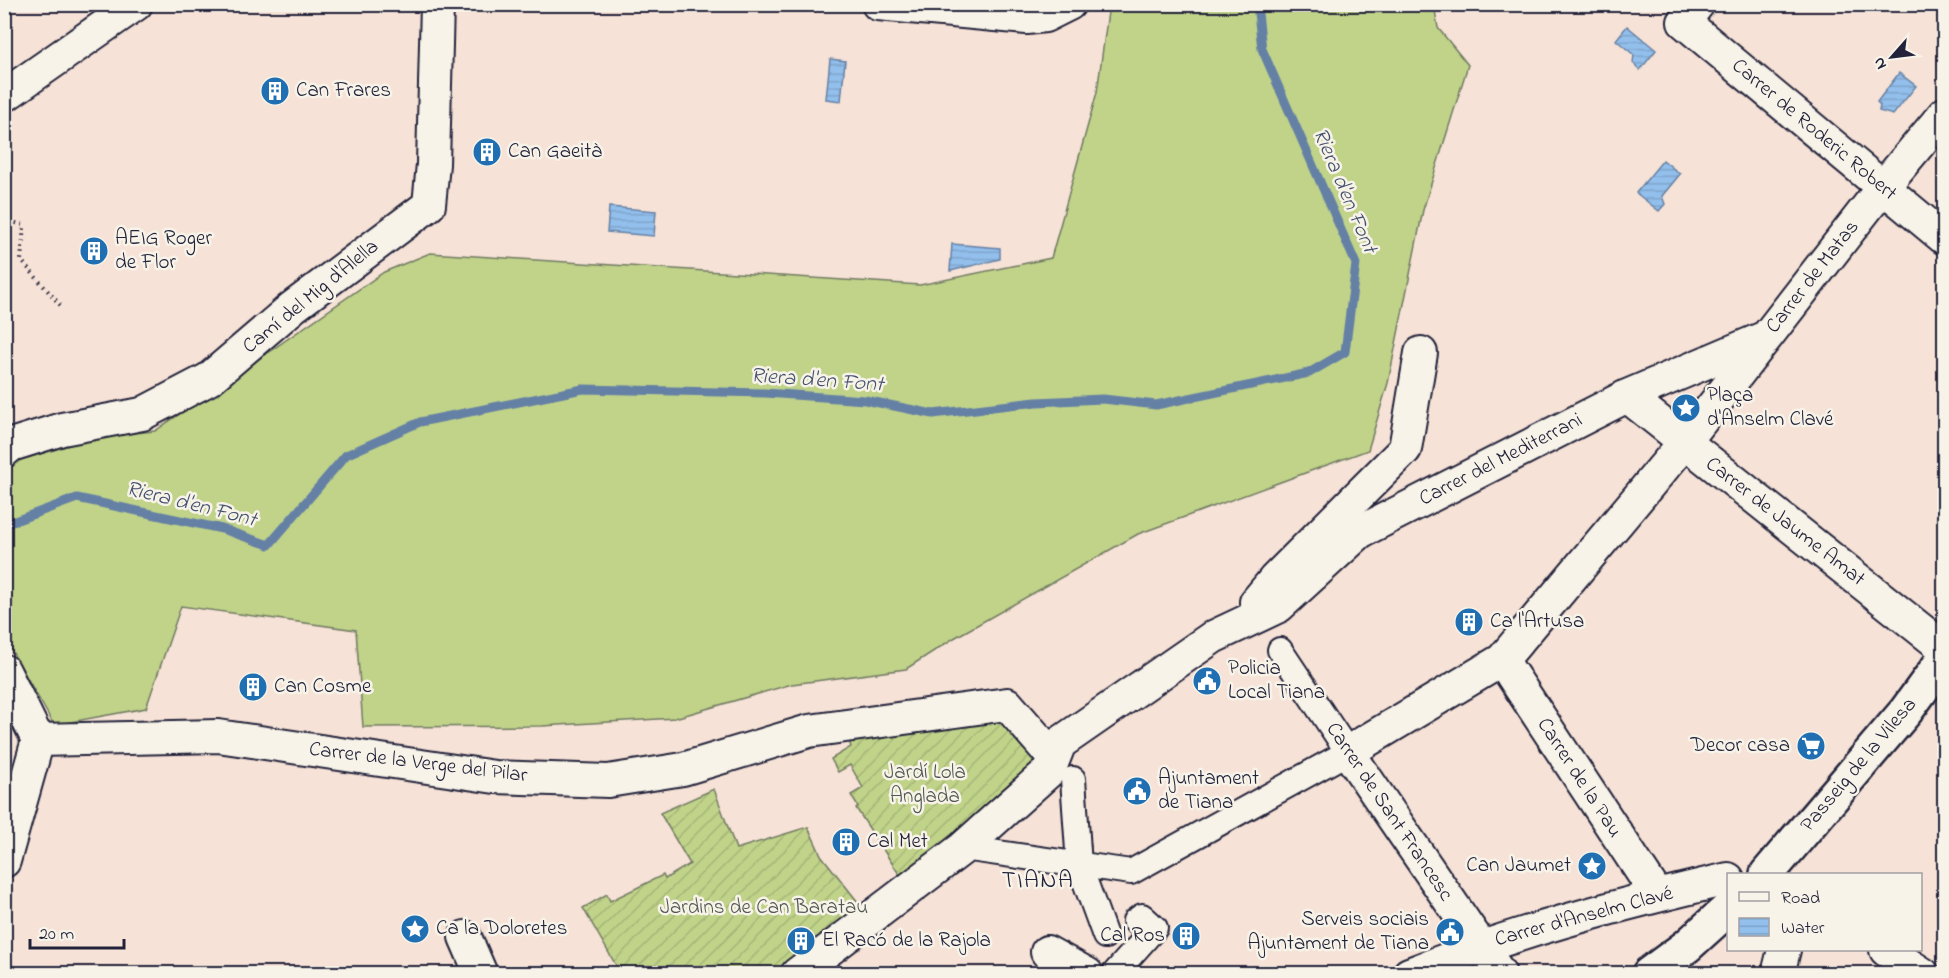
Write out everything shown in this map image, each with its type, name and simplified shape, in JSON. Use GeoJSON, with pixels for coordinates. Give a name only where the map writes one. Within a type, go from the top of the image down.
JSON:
{"type":"FeatureCollection","features":[{"type":"Feature","properties":{"kind":"street"},"geometry":{"type":"LineString","coordinates":[[4,96],[136,4]]}},
{"type":"Feature","properties":{"kind":"street","name":"Camí del Mig d'Alella"},"geometry":{"type":"LineString","coordinates":[[4,452],[11,445],[62,429],[142,414],[209,379],[293,307],[429,205],[433,164],[433,58],[437,4]]}},
{"type":"Feature","properties":{"kind":"street"},"geometry":{"type":"LineString","coordinates":[[878,4],[1027,18],[1045,16],[1069,4]]}},
{"type":"Feature","properties":{"kind":"street","name":"Carrer de Roderic Robert"},"geometry":{"type":"LineString","coordinates":[[1691,13],[1883,187],[1944,238]]}},
{"type":"Feature","properties":{"kind":"street","name":"Carrer de Matas"},"geometry":{"type":"LineString","coordinates":[[1348,752],[1502,660],[1684,443],[1883,187],[1944,114]]}},
{"type":"Feature","properties":{"kind":"street","name":"Carrer del Mediterrani"},"geometry":{"type":"LineString","coordinates":[[797,974],[963,848],[1049,771],[1065,769],[1060,743],[1213,637],[1279,606],[1360,531],[1627,396],[1766,337]]}},
{"type":"Feature","properties":{"kind":"street"},"geometry":{"type":"LineString","coordinates":[[1257,616],[1256,602],[1275,579],[1405,449],[1421,353]]}},
{"type":"Feature","properties":{"kind":"street","name":"Carrer de Jaume Amat"},"geometry":{"type":"LineString","coordinates":[[1627,396],[1944,648]]}},
{"type":"Feature","properties":{"kind":"street","name":"Carrer de Sant Francesc"},"geometry":{"type":"LineString","coordinates":[[1280,650],[1500,974]]}},
{"type":"Feature","properties":{"kind":"street","name":"Passeig de la Vilesa"},"geometry":{"type":"LineString","coordinates":[[1769,873],[1906,711],[1944,659]]}},
{"type":"Feature","properties":{"kind":"street","name":"Carrer de la Pau"},"geometry":{"type":"LineString","coordinates":[[1502,660],[1657,895]]}},
{"type":"Feature","properties":{"kind":"street"},"geometry":{"type":"LineString","coordinates":[[4,671],[38,740],[4,861]]}},
{"type":"Feature","properties":{"kind":"street","name":"Carrer de la Verge del Pilar"},"geometry":{"type":"LineString","coordinates":[[38,740],[218,736],[495,777],[608,781],[683,769],[809,731],[1007,704],[1065,769]]}},
{"type":"Feature","properties":{"kind":"street"},"geometry":{"type":"LineString","coordinates":[[963,848],[1131,872],[1348,752]]}},
{"type":"Feature","properties":{"kind":"street"},"geometry":{"type":"LineString","coordinates":[[1065,769],[1079,865],[1105,936]]}},
{"type":"Feature","properties":{"kind":"street","name":"Carrer d'Anselm Clavé"},"geometry":{"type":"LineString","coordinates":[[1409,974],[1480,946],[1657,895],[1727,879]]}},
{"type":"Feature","properties":{"kind":"street"},"geometry":{"type":"LineString","coordinates":[[1649,974],[1687,946],[1727,910]]}},
{"type":"Feature","properties":{"kind":"street"},"geometry":{"type":"LineString","coordinates":[[1114,974],[1155,928],[1142,916],[1135,921]]}},
{"type":"Feature","properties":{"kind":"street"},"geometry":{"type":"LineString","coordinates":[[465,937],[481,974]]}},
{"type":"Feature","properties":{"kind":"street"},"geometry":{"type":"LineString","coordinates":[[1778,974],[1784,951]]}},
{"type":"Feature","properties":{"kind":"street"},"geometry":{"type":"LineString","coordinates":[[1888,951],[1923,974]]}},
{"type":"Feature","properties":{"kind":"street"},"geometry":{"type":"LineString","coordinates":[[1047,952],[1087,974]]}},
{"type":"Feature","properties":{"kind":"path"},"geometry":{"type":"LineString","coordinates":[[4,220],[24,225],[21,260],[61,306]]}},
{"type":"Feature","properties":{"kind":"green space"},"geometry":{"type":"Polygon","coordinates":[[[1109,5],[1434,5],[1438,28],[1468,65],[1423,210],[1388,383],[1368,450],[1138,534],[954,638],[906,669],[792,684],[675,718],[542,726],[363,727],[356,630],[181,606],[146,708],[54,725],[5,639],[4,476],[14,462],[95,437],[155,431],[384,272],[430,253],[920,285],[1051,258],[1097,92],[1109,5]]]}},
{"type":"Feature","properties":{"kind":"green space","name":"Jardí Lola Anglada"},"geometry":{"type":"Polygon","coordinates":[[[1001,711],[1042,758],[903,880],[856,808],[858,807],[851,795],[863,788],[850,765],[838,772],[831,759],[851,747],[846,732],[1001,711]]]}},
{"type":"Feature","properties":{"kind":"green space","name":"Jardins de Can Baratau"},"geometry":{"type":"Polygon","coordinates":[[[714,789],[736,849],[808,827],[821,855],[865,911],[788,973],[621,974],[583,908],[607,894],[610,901],[663,875],[665,879],[690,864],[660,813],[714,789]]]}},
{"type":"Feature","properties":{"kind":"water"},"geometry":{"type":"Polygon","coordinates":[[[1627,26],[1656,50],[1640,70],[1633,63],[1634,55],[1616,40],[1627,26]]]}},
{"type":"Feature","properties":{"kind":"water"},"geometry":{"type":"Polygon","coordinates":[[[830,59],[845,61],[841,101],[826,99],[830,59]]]}},
{"type":"Feature","properties":{"kind":"water"},"geometry":{"type":"Polygon","coordinates":[[[1899,73],[1916,86],[1893,115],[1879,111],[1880,105],[1877,102],[1899,73]]]}},
{"type":"Feature","properties":{"kind":"water"},"geometry":{"type":"Polygon","coordinates":[[[1663,160],[1680,174],[1662,196],[1665,204],[1659,211],[1636,193],[1663,160]]]}},
{"type":"Feature","properties":{"kind":"water"},"geometry":{"type":"Polygon","coordinates":[[[609,207],[656,211],[654,236],[607,232],[609,207]]]}},
{"type":"Feature","properties":{"kind":"water"},"geometry":{"type":"Polygon","coordinates":[[[952,244],[1000,248],[1000,259],[950,271],[952,244]]]}},
{"type":"Feature","properties":{"kind":"waterway","name":"Riera d'en Font"},"geometry":{"type":"LineString","coordinates":[[4,525],[77,498],[222,529],[269,545],[346,455],[420,422],[583,389],[765,393],[865,400],[933,414],[1036,402],[1103,399],[1156,405],[1309,373],[1345,352],[1356,264],[1262,49],[1257,4]]}},
{"type":"Feature","properties":{"kind":"place","name":"Can Frares"},"geometry":{"type":"Point","coordinates":[275,91]}},
{"type":"Feature","properties":{"kind":"place","name":"Can Gaeità"},"geometry":{"type":"Point","coordinates":[487,152]}},
{"type":"Feature","properties":{"kind":"place","name":"AEIG Roger de Flor"},"geometry":{"type":"Point","coordinates":[94,251]}},
{"type":"Feature","properties":{"kind":"place","name":"Plaça d'Anselm Clavé"},"geometry":{"type":"Point","coordinates":[1686,408]}},
{"type":"Feature","properties":{"kind":"place","name":"Ca l'Artusa"},"geometry":{"type":"Point","coordinates":[1469,622]}},
{"type":"Feature","properties":{"kind":"place","name":"Policia Local Tiana"},"geometry":{"type":"Point","coordinates":[1207,681]}},
{"type":"Feature","properties":{"kind":"place","name":"Can Cosme"},"geometry":{"type":"Point","coordinates":[253,687]}},
{"type":"Feature","properties":{"kind":"place","name":"Decor casa"},"geometry":{"type":"Point","coordinates":[1811,746]}},
{"type":"Feature","properties":{"kind":"place","name":"Ajuntament de Tiana"},"geometry":{"type":"Point","coordinates":[1137,791]}},
{"type":"Feature","properties":{"kind":"place","name":"Cal Met"},"geometry":{"type":"Point","coordinates":[846,842]}},
{"type":"Feature","properties":{"kind":"place","name":"Can Jaumet"},"geometry":{"type":"Point","coordinates":[1592,866]}},
{"type":"Feature","properties":{"kind":"place","name":"Ca la Doloretes"},"geometry":{"type":"Point","coordinates":[415,929]}},
{"type":"Feature","properties":{"kind":"place","name":"Serveis sociais Ajuntament de Tiana"},"geometry":{"type":"Point","coordinates":[1450,932]}},
{"type":"Feature","properties":{"kind":"place","name":"Cal Ros"},"geometry":{"type":"Point","coordinates":[1186,936]}},
{"type":"Feature","properties":{"kind":"place","name":"El Racó de la Rajola"},"geometry":{"type":"Point","coordinates":[801,941]}},
{"type":"Feature","properties":{"kind":"district","name":"TIANA"},"geometry":{"type":"Point","coordinates":[1038,881]}}]}
